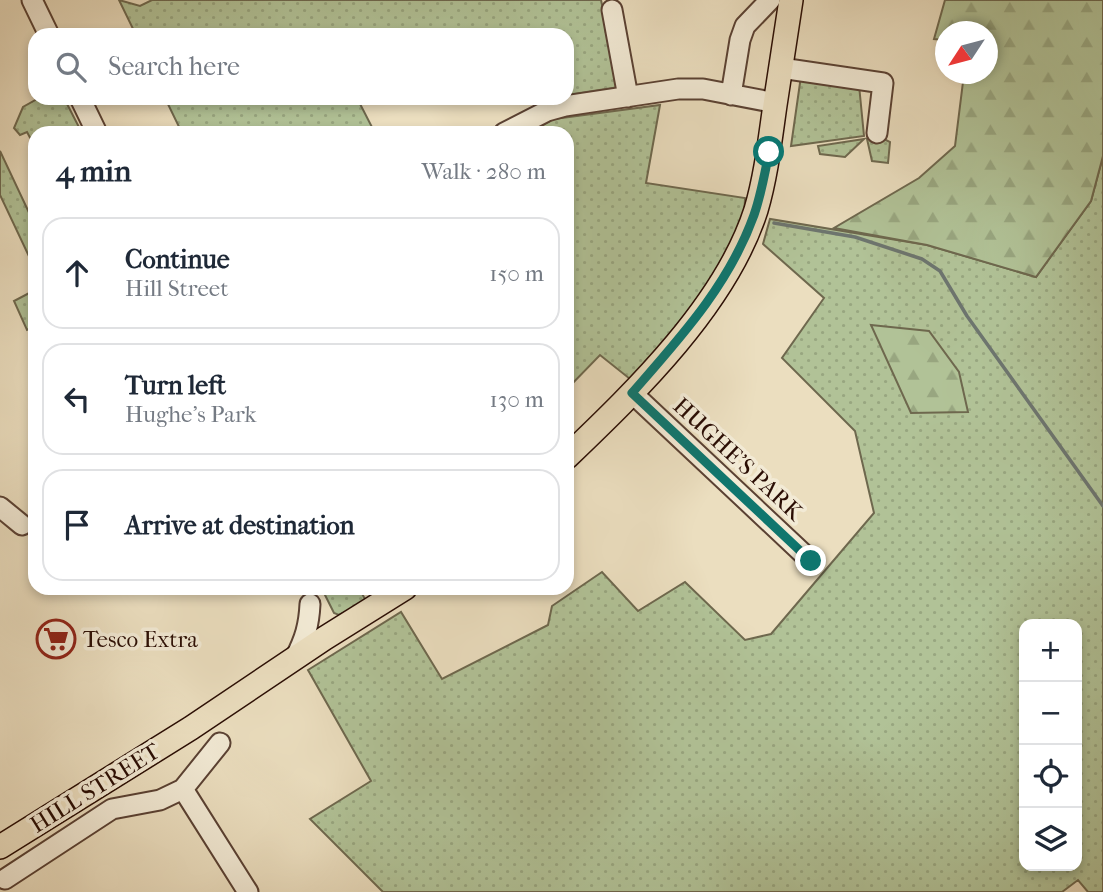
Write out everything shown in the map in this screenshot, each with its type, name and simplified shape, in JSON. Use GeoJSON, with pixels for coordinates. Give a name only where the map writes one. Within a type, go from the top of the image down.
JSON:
{"type":"FeatureCollection","features":[{"type":"Feature","properties":{"kind":"main road"},"geometry":{"type":"LineString","coordinates":[[574,450],[632,393],[694,320],[732,264],[757,206],[769,152],[791,0]]}},
{"type":"Feature","properties":{"kind":"main road"},"geometry":{"type":"LineString","coordinates":[[295,658],[394,595]]}},
{"type":"Feature","properties":{"kind":"main road","name":"HILL STREET"},"geometry":{"type":"LineString","coordinates":[[0,847],[191,728],[295,658]]}},
{"type":"Feature","properties":{"kind":"street"},"geometry":{"type":"LineString","coordinates":[[32,0],[46,28]]}},
{"type":"Feature","properties":{"kind":"street"},"geometry":{"type":"LineString","coordinates":[[731,95],[740,40],[745,26],[770,0]]}},
{"type":"Feature","properties":{"kind":"street"},"geometry":{"type":"LineString","coordinates":[[612,10],[628,97]]}},
{"type":"Feature","properties":{"kind":"street"},"geometry":{"type":"LineString","coordinates":[[781,68],[883,83],[877,134]]}},
{"type":"Feature","properties":{"kind":"street"},"geometry":{"type":"LineString","coordinates":[[518,126],[548,111],[678,89],[702,89],[776,103]]}},
{"type":"Feature","properties":{"kind":"street"},"geometry":{"type":"LineString","coordinates":[[83,105],[94,126]]}},
{"type":"Feature","properties":{"kind":"street","name":"HUGHE'S PARK"},"geometry":{"type":"LineString","coordinates":[[632,393],[811,561]]}},
{"type":"Feature","properties":{"kind":"street"},"geometry":{"type":"LineString","coordinates":[[306,596],[324,638]]}},
{"type":"Feature","properties":{"kind":"street"},"geometry":{"type":"LineString","coordinates":[[295,658],[308,628],[306,596]]}},
{"type":"Feature","properties":{"kind":"street"},"geometry":{"type":"LineString","coordinates":[[6,881],[112,810],[160,800],[183,789],[220,743]]}},
{"type":"Feature","properties":{"kind":"street"},"geometry":{"type":"LineString","coordinates":[[183,789],[248,892]]}},
{"type":"Feature","properties":{"kind":"green space"},"geometry":{"type":"Polygon","coordinates":[[[119,0],[140,6],[152,0],[601,0],[619,87],[574,94],[574,28],[133,28],[119,0]]]}},
{"type":"Feature","properties":{"kind":"green space"},"geometry":{"type":"Polygon","coordinates":[[[945,0],[1103,0],[1103,156],[1091,201],[1036,277],[927,245],[834,228],[919,178],[955,146],[963,84],[998,84],[998,21],[939,21],[945,0]]]}},
{"type":"Feature","properties":{"kind":"green space"},"geometry":{"type":"Polygon","coordinates":[[[801,76],[859,85],[864,136],[791,146],[801,76]]]}},
{"type":"Feature","properties":{"kind":"green space"},"geometry":{"type":"Polygon","coordinates":[[[28,104],[68,105],[78,126],[28,126],[28,134],[20,135],[14,128],[23,107],[28,104]]]}},
{"type":"Feature","properties":{"kind":"green space"},"geometry":{"type":"Polygon","coordinates":[[[168,105],[361,105],[371,126],[179,126],[168,105]]]}},
{"type":"Feature","properties":{"kind":"green space"},"geometry":{"type":"Polygon","coordinates":[[[660,105],[646,183],[745,198],[742,219],[718,268],[682,319],[630,379],[600,355],[574,382],[574,126],[542,126],[554,119],[660,105]]]}},
{"type":"Feature","properties":{"kind":"green space"},"geometry":{"type":"Polygon","coordinates":[[[882,138],[890,142],[888,163],[872,161],[867,139],[882,138]]]}},
{"type":"Feature","properties":{"kind":"green space"},"geometry":{"type":"Polygon","coordinates":[[[864,139],[845,157],[820,154],[818,146],[864,139]]]}},
{"type":"Feature","properties":{"kind":"green space"},"geometry":{"type":"Polygon","coordinates":[[[0,151],[28,210],[28,254],[0,195],[0,151]]]}},
{"type":"Feature","properties":{"kind":"green space"},"geometry":{"type":"Polygon","coordinates":[[[1103,156],[1103,892],[1088,892],[1078,880],[1062,892],[383,892],[310,819],[371,781],[308,670],[401,612],[442,679],[548,625],[552,606],[568,595],[574,595],[574,591],[602,572],[638,611],[685,582],[745,640],[771,634],[874,513],[855,431],[782,358],[824,298],[763,244],[770,219],[927,245],[1036,277],[1091,201],[1103,156]]]}},
{"type":"Feature","properties":{"kind":"green space"},"geometry":{"type":"Polygon","coordinates":[[[28,294],[27,330],[14,301],[28,294]]]}},
{"type":"Feature","properties":{"kind":"green space"},"geometry":{"type":"Polygon","coordinates":[[[871,325],[929,331],[959,372],[968,412],[911,413],[871,325]]]}},
{"type":"Feature","properties":{"kind":"green space"},"geometry":{"type":"Polygon","coordinates":[[[325,595],[363,595],[366,601],[339,615],[334,613],[325,595]]]}},
{"type":"Feature","properties":{"kind":"waterway"},"geometry":{"type":"LineString","coordinates":[[774,223],[855,237],[922,259],[940,271],[967,316],[1103,506]]}},
{"type":"Feature","properties":{"kind":"place","name":"Tesco Extra"},"geometry":{"type":"Point","coordinates":[56,639]}},
{"type":"Feature","properties":{"kind":"route"},"geometry":{"type":"LineString","coordinates":[[769,152],[755,214],[728,271],[694,320],[632,393],[811,561]]}}]}
